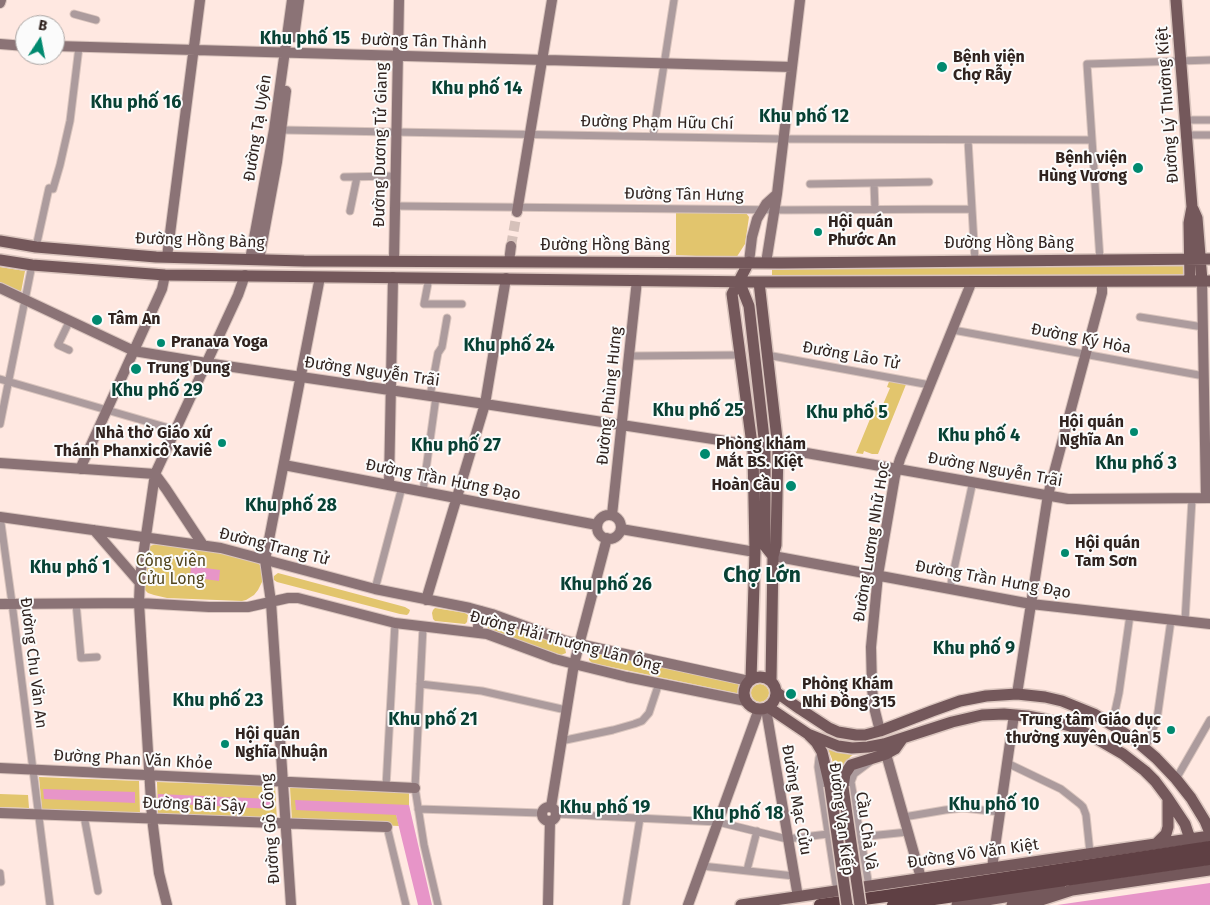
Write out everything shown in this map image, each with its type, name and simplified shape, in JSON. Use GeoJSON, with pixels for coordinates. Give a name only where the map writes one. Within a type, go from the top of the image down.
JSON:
{"type":"FeatureCollection","features":[{"type":"Feature","properties":{"kind":"highway","name":"Đường Võ Văn Kiệt"},"geometry":{"type":"LineString","coordinates":[[893,905],[1193,855],[1210,847]]}},
{"type":"Feature","properties":{"kind":"highway","name":"Đường Võ Văn Kiệt"},"geometry":{"type":"LineString","coordinates":[[820,905],[1170,853],[1210,858]]}},
{"type":"Feature","properties":{"kind":"main road","name":"Đường Lý Thường Kiệt"},"geometry":{"type":"LineString","coordinates":[[1176,0],[1192,207],[1189,223],[1189,241],[1200,259]]}},
{"type":"Feature","properties":{"kind":"main road","name":"Đường Lý Thường Kiệt"},"geometry":{"type":"LineString","coordinates":[[1192,207],[1197,218],[1200,259]]}},
{"type":"Feature","properties":{"kind":"main road","name":"Đường Hồng Bàng"},"geometry":{"type":"LineString","coordinates":[[0,241],[36,247],[167,257],[254,260],[766,263],[1200,259]]}},
{"type":"Feature","properties":{"kind":"main road"},"geometry":{"type":"LineString","coordinates":[[1173,259],[1189,241]]}},
{"type":"Feature","properties":{"kind":"main road"},"geometry":{"type":"LineString","coordinates":[[32,265],[36,247]]}},
{"type":"Feature","properties":{"kind":"main road"},"geometry":{"type":"LineString","coordinates":[[165,275],[167,257]]}},
{"type":"Feature","properties":{"kind":"main road"},"geometry":{"type":"LineString","coordinates":[[1200,259],[1201,281]]}},
{"type":"Feature","properties":{"kind":"main road","name":"Đường Hồng Bàng"},"geometry":{"type":"LineString","coordinates":[[0,260],[32,265],[165,275],[759,282],[1201,281]]}},
{"type":"Feature","properties":{"kind":"main road"},"geometry":{"type":"LineString","coordinates":[[250,276],[254,260]]}},
{"type":"Feature","properties":{"kind":"main road"},"geometry":{"type":"LineString","coordinates":[[1100,260],[1102,281]]}},
{"type":"Feature","properties":{"kind":"main road"},"geometry":{"type":"LineString","coordinates":[[320,277],[323,261]]}},
{"type":"Feature","properties":{"kind":"main road"},"geometry":{"type":"LineString","coordinates":[[394,261],[394,278]]}},
{"type":"Feature","properties":{"kind":"main road"},"geometry":{"type":"LineString","coordinates":[[972,281],[975,261]]}},
{"type":"Feature","properties":{"kind":"main road"},"geometry":{"type":"LineString","coordinates":[[506,278],[509,262]]}},
{"type":"Feature","properties":{"kind":"main road"},"geometry":{"type":"LineString","coordinates":[[637,280],[639,262]]}},
{"type":"Feature","properties":{"kind":"main road"},"geometry":{"type":"LineString","coordinates":[[749,262],[732,294],[752,445],[760,549]]}},
{"type":"Feature","properties":{"kind":"main road"},"geometry":{"type":"LineString","coordinates":[[749,306],[766,263]]}},
{"type":"Feature","properties":{"kind":"main road"},"geometry":{"type":"LineString","coordinates":[[739,281],[749,306],[765,447],[760,549],[750,680]]}},
{"type":"Feature","properties":{"kind":"main road"},"geometry":{"type":"LineString","coordinates":[[759,282],[778,448],[776,545],[773,556],[771,681]]}},
{"type":"Feature","properties":{"kind":"main road"},"geometry":{"type":"LineString","coordinates":[[740,355],[767,355]]}},
{"type":"Feature","properties":{"kind":"main road"},"geometry":{"type":"LineString","coordinates":[[752,445],[778,448]]}},
{"type":"Feature","properties":{"kind":"main road"},"geometry":{"type":"LineString","coordinates":[[760,549],[773,556]]}},
{"type":"Feature","properties":{"kind":"main road"},"geometry":{"type":"LineString","coordinates":[[764,708],[773,703],[776,696],[776,688],[771,681],[762,677],[750,680],[746,684],[744,693],[746,701],[751,707],[764,708],[808,734],[838,746],[852,748],[876,746],[969,718],[994,714],[1035,717],[1062,723],[1079,729],[1101,741],[1146,771],[1167,797],[1185,824],[1193,855]]}},
{"type":"Feature","properties":{"kind":"main road"},"geometry":{"type":"LineString","coordinates":[[776,692],[829,728],[847,734],[865,735],[960,701],[986,696],[1017,694],[1062,701],[1094,714],[1145,749],[1176,779],[1191,798],[1205,817],[1210,835]]}},
{"type":"Feature","properties":{"kind":"main road"},"geometry":{"type":"LineString","coordinates":[[1014,715],[1017,694]]}},
{"type":"Feature","properties":{"kind":"main road"},"geometry":{"type":"LineString","coordinates":[[787,720],[789,712],[797,708]]}},
{"type":"Feature","properties":{"kind":"main road"},"geometry":{"type":"LineString","coordinates":[[1101,741],[1112,725]]}},
{"type":"Feature","properties":{"kind":"main road","name":"Cầu Chà Và"},"geometry":{"type":"LineString","coordinates":[[808,734],[822,752],[830,786],[847,905]]}},
{"type":"Feature","properties":{"kind":"main road","name":"Cầu Chà Và"},"geometry":{"type":"LineString","coordinates":[[860,905],[843,786],[845,774],[851,765],[857,762],[886,754],[894,749],[903,738]]}},
{"type":"Feature","properties":{"kind":"main road"},"geometry":{"type":"LineString","coordinates":[[1158,843],[1166,834],[1168,827],[1167,797]]}},
{"type":"Feature","properties":{"kind":"main road"},"geometry":{"type":"LineString","coordinates":[[1170,853],[1178,840],[1181,829],[1180,817]]}},
{"type":"Feature","properties":{"kind":"main road","name":"Đường Võ Văn Kiệt"},"geometry":{"type":"LineString","coordinates":[[1012,905],[1035,902],[1193,855],[1210,835]]}},
{"type":"Feature","properties":{"kind":"main road","name":"Đường Võ Văn Kiệt"},"geometry":{"type":"LineString","coordinates":[[741,905],[1178,840],[1210,870]]}},
{"type":"Feature","properties":{"kind":"main road"},"geometry":{"type":"LineString","coordinates":[[957,905],[1047,890],[1072,890]]}},
{"type":"Feature","properties":{"kind":"street"},"geometry":{"type":"LineString","coordinates":[[167,257],[200,0]]}},
{"type":"Feature","properties":{"kind":"street","name":"Đường Tạ Uyên"},"geometry":{"type":"LineString","coordinates":[[254,260],[278,130],[288,53],[292,0]]}},
{"type":"Feature","properties":{"kind":"street","name":"Đường Tạ Uyên"},"geometry":{"type":"LineString","coordinates":[[288,53],[299,0]]}},
{"type":"Feature","properties":{"kind":"street","name":"Đường Dương Tử Giang"},"geometry":{"type":"LineString","coordinates":[[394,261],[399,0]]}},
{"type":"Feature","properties":{"kind":"street"},"geometry":{"type":"LineString","coordinates":[[517,210],[552,0]]}},
{"type":"Feature","properties":{"kind":"street"},"geometry":{"type":"LineString","coordinates":[[653,136],[674,0]]}},
{"type":"Feature","properties":{"kind":"street"},"geometry":{"type":"LineString","coordinates":[[766,263],[800,0]]}},
{"type":"Feature","properties":{"kind":"street"},"geometry":{"type":"LineString","coordinates":[[74,14],[96,20]]}},
{"type":"Feature","properties":{"kind":"street"},"geometry":{"type":"LineString","coordinates":[[0,44],[15,45]]}},
{"type":"Feature","properties":{"kind":"street","name":"Đường Tân Thành"},"geometry":{"type":"LineString","coordinates":[[65,46],[792,68]]}},
{"type":"Feature","properties":{"kind":"street"},"geometry":{"type":"LineString","coordinates":[[36,247],[50,188],[53,189],[66,140],[80,47]]}},
{"type":"Feature","properties":{"kind":"street"},"geometry":{"type":"LineString","coordinates":[[1100,260],[1087,64],[1210,60]]}},
{"type":"Feature","properties":{"kind":"street"},"geometry":{"type":"LineString","coordinates":[[1186,120],[1210,120]]}},
{"type":"Feature","properties":{"kind":"street","name":"Đường Phạm Hữu Chí"},"geometry":{"type":"LineString","coordinates":[[278,130],[783,139],[1092,140]]}},
{"type":"Feature","properties":{"kind":"street"},"geometry":{"type":"LineString","coordinates":[[1187,135],[1210,135]]}},
{"type":"Feature","properties":{"kind":"street"},"geometry":{"type":"LineString","coordinates":[[968,140],[975,261]]}},
{"type":"Feature","properties":{"kind":"street"},"geometry":{"type":"LineString","coordinates":[[344,177],[395,176]]}},
{"type":"Feature","properties":{"kind":"street"},"geometry":{"type":"LineString","coordinates":[[350,211],[357,177]]}},
{"type":"Feature","properties":{"kind":"street"},"geometry":{"type":"LineString","coordinates":[[810,184],[929,182]]}},
{"type":"Feature","properties":{"kind":"street"},"geometry":{"type":"LineString","coordinates":[[874,183],[875,210]]}},
{"type":"Feature","properties":{"kind":"street"},"geometry":{"type":"LineString","coordinates":[[749,262],[754,228],[761,210],[776,194]]}},
{"type":"Feature","properties":{"kind":"street","name":"Đường Tân Hưng"},"geometry":{"type":"LineString","coordinates":[[395,206],[517,210],[875,210],[972,208]]}},
{"type":"Feature","properties":{"kind":"street"},"geometry":{"type":"LineString","coordinates":[[509,262],[512,246]]}},
{"type":"Feature","properties":{"kind":"street"},"geometry":{"type":"LineString","coordinates":[[0,424],[32,265]]}},
{"type":"Feature","properties":{"kind":"street"},"geometry":{"type":"LineString","coordinates":[[80,469],[162,289],[165,275]]}},
{"type":"Feature","properties":{"kind":"street"},"geometry":{"type":"LineString","coordinates":[[166,905],[158,867],[152,818],[140,603],[140,583],[146,538],[155,474],[238,295],[250,276]]}},
{"type":"Feature","properties":{"kind":"street","name":"Đường Gò Công"},"geometry":{"type":"LineString","coordinates":[[291,905],[270,602],[265,560],[320,277]]}},
{"type":"Feature","properties":{"kind":"street"},"geometry":{"type":"LineString","coordinates":[[389,485],[394,278]]}},
{"type":"Feature","properties":{"kind":"street"},"geometry":{"type":"LineString","coordinates":[[429,278],[424,304],[462,304]]}},
{"type":"Feature","properties":{"kind":"street"},"geometry":{"type":"LineString","coordinates":[[426,600],[485,404],[506,278]]}},
{"type":"Feature","properties":{"kind":"street","name":"Đường Phùng Hưng"},"geometry":{"type":"LineString","coordinates":[[612,516],[637,280]]}},
{"type":"Feature","properties":{"kind":"street","name":"Đường Lương Nhữ Học"},"geometry":{"type":"LineString","coordinates":[[880,731],[873,700],[870,662],[871,637],[878,575],[897,468],[972,281]]}},
{"type":"Feature","properties":{"kind":"street"},"geometry":{"type":"LineString","coordinates":[[1017,694],[1048,495],[1102,293],[1102,281]]}},
{"type":"Feature","properties":{"kind":"street"},"geometry":{"type":"LineString","coordinates":[[1201,281],[1208,498]]}},
{"type":"Feature","properties":{"kind":"street","name":"Đường Nguyễn Trãi"},"geometry":{"type":"LineString","coordinates":[[0,288],[134,351],[752,445]]}},
{"type":"Feature","properties":{"kind":"street"},"geometry":{"type":"LineString","coordinates":[[1140,317],[1203,328]]}},
{"type":"Feature","properties":{"kind":"street"},"geometry":{"type":"LineString","coordinates":[[423,491],[438,353],[442,347],[448,318]]}},
{"type":"Feature","properties":{"kind":"street"},"geometry":{"type":"LineString","coordinates":[[69,350],[58,345],[70,320]]}},
{"type":"Feature","properties":{"kind":"street","name":"Đường Ký Hòa"},"geometry":{"type":"LineString","coordinates":[[953,330],[1204,376]]}},
{"type":"Feature","properties":{"kind":"street"},"geometry":{"type":"LineString","coordinates":[[629,356],[740,355]]}},
{"type":"Feature","properties":{"kind":"street","name":"Đường Lão Tử"},"geometry":{"type":"LineString","coordinates":[[767,355],[930,384]]}},
{"type":"Feature","properties":{"kind":"street"},"geometry":{"type":"LineString","coordinates":[[0,379],[176,430]]}},
{"type":"Feature","properties":{"kind":"street","name":"Đường Nguyễn Trãi"},"geometry":{"type":"LineString","coordinates":[[778,448],[1062,498],[1208,498]]}},
{"type":"Feature","properties":{"kind":"street"},"geometry":{"type":"LineString","coordinates":[[0,463],[155,474]]}},
{"type":"Feature","properties":{"kind":"street","name":"Đường Trần Hưng Đạo"},"geometry":{"type":"LineString","coordinates":[[284,465],[597,524]]}},
{"type":"Feature","properties":{"kind":"street","name":"Đường Trang Tử"},"geometry":{"type":"LineString","coordinates":[[155,474],[204,545],[238,552],[375,589],[426,600]]}},
{"type":"Feature","properties":{"kind":"street"},"geometry":{"type":"LineString","coordinates":[[950,588],[973,482]]}},
{"type":"Feature","properties":{"kind":"street"},"geometry":{"type":"LineString","coordinates":[[375,589],[402,487]]}},
{"type":"Feature","properties":{"kind":"street"},"geometry":{"type":"LineString","coordinates":[[1185,621],[1192,499]]}},
{"type":"Feature","properties":{"kind":"street"},"geometry":{"type":"LineString","coordinates":[[0,516],[204,545]]}},
{"type":"Feature","properties":{"kind":"street","name":"Đường Chu Văn An"},"geometry":{"type":"LineString","coordinates":[[0,516],[50,905]]}},
{"type":"Feature","properties":{"kind":"street"},"geometry":{"type":"LineString","coordinates":[[612,516],[620,522],[620,529],[614,537],[606,538],[599,533],[597,524],[602,517],[612,516]]}},
{"type":"Feature","properties":{"kind":"street"},"geometry":{"type":"LineString","coordinates":[[620,529],[760,549]]}},
{"type":"Feature","properties":{"kind":"street"},"geometry":{"type":"LineString","coordinates":[[94,530],[140,583]]}},
{"type":"Feature","properties":{"kind":"street"},"geometry":{"type":"LineString","coordinates":[[548,905],[550,814],[566,710],[574,664],[606,538]]}},
{"type":"Feature","properties":{"kind":"street","name":"Đường Trần Hưng Đạo"},"geometry":{"type":"LineString","coordinates":[[773,556],[1031,604],[1210,624]]}},
{"type":"Feature","properties":{"kind":"street","name":"Đường Hải Thượng Lãn Ông"},"geometry":{"type":"LineString","coordinates":[[0,604],[140,603],[248,607],[288,598],[298,598],[395,623],[477,632],[494,636],[555,659],[574,664],[746,701]]}},
{"type":"Feature","properties":{"kind":"street","name":"Đường Hải Thượng Lãn Ông"},"geometry":{"type":"LineString","coordinates":[[426,600],[481,611],[579,644],[750,680]]}},
{"type":"Feature","properties":{"kind":"street"},"geometry":{"type":"LineString","coordinates":[[76,603],[81,658],[97,657]]}},
{"type":"Feature","properties":{"kind":"street"},"geometry":{"type":"LineString","coordinates":[[477,632],[481,611]]}},
{"type":"Feature","properties":{"kind":"street"},"geometry":{"type":"LineString","coordinates":[[1112,725],[1119,693],[1130,615]]}},
{"type":"Feature","properties":{"kind":"street"},"geometry":{"type":"LineString","coordinates":[[1145,749],[1157,720],[1171,620]]}},
{"type":"Feature","properties":{"kind":"street"},"geometry":{"type":"LineString","coordinates":[[386,786],[395,623]]}},
{"type":"Feature","properties":{"kind":"street"},"geometry":{"type":"LineString","coordinates":[[423,627],[415,788],[424,845],[438,905]]}},
{"type":"Feature","properties":{"kind":"street"},"geometry":{"type":"LineString","coordinates":[[562,741],[613,730],[642,720],[649,713],[659,683]]}},
{"type":"Feature","properties":{"kind":"street"},"geometry":{"type":"LineString","coordinates":[[420,684],[476,690],[566,710]]}},
{"type":"Feature","properties":{"kind":"street"},"geometry":{"type":"LineString","coordinates":[[688,905],[718,822],[764,708]]}},
{"type":"Feature","properties":{"kind":"street","name":"Đường Mạc Cửu"},"geometry":{"type":"LineString","coordinates":[[764,708],[798,896]]}},
{"type":"Feature","properties":{"kind":"street"},"geometry":{"type":"LineString","coordinates":[[992,868],[1014,715]]}},
{"type":"Feature","properties":{"kind":"street"},"geometry":{"type":"LineString","coordinates":[[1176,779],[1210,720]]}},
{"type":"Feature","properties":{"kind":"street","name":"Đường Vạn Kiếp"},"geometry":{"type":"LineString","coordinates":[[822,752],[818,767],[837,891]]}},
{"type":"Feature","properties":{"kind":"street"},"geometry":{"type":"LineString","coordinates":[[886,754],[921,878]]}},
{"type":"Feature","properties":{"kind":"street","name":"Đường Vạn Kiếp"},"geometry":{"type":"LineString","coordinates":[[869,886],[851,782],[854,774],[874,758]]}},
{"type":"Feature","properties":{"kind":"street"},"geometry":{"type":"LineString","coordinates":[[1007,763],[1061,789],[1080,804],[1086,815],[1090,854]]}},
{"type":"Feature","properties":{"kind":"street","name":"Đường Phan Văn Khỏe"},"geometry":{"type":"LineString","coordinates":[[0,768],[415,788]]}},
{"type":"Feature","properties":{"kind":"street"},"geometry":{"type":"LineString","coordinates":[[904,817],[957,808],[1000,812]]}},
{"type":"Feature","properties":{"kind":"street"},"geometry":{"type":"LineString","coordinates":[[418,809],[718,822],[787,839],[828,834]]}},
{"type":"Feature","properties":{"kind":"street","name":"Đường Bãi Sậy"},"geometry":{"type":"LineString","coordinates":[[0,812],[387,827]]}},
{"type":"Feature","properties":{"kind":"street"},"geometry":{"type":"LineString","coordinates":[[84,816],[98,891]]}},
{"type":"Feature","properties":{"kind":"street"},"geometry":{"type":"LineString","coordinates":[[626,905],[640,818]]}},
{"type":"Feature","properties":{"kind":"street"},"geometry":{"type":"LineString","coordinates":[[387,827],[406,905]]}},
{"type":"Feature","properties":{"kind":"street"},"geometry":{"type":"LineString","coordinates":[[747,870],[757,831]]}},
{"type":"Feature","properties":{"kind":"street"},"geometry":{"type":"LineString","coordinates":[[859,837],[908,832]]}},
{"type":"Feature","properties":{"kind":"street"},"geometry":{"type":"LineString","coordinates":[[702,866],[794,876]]}},
{"type":"Feature","properties":{"kind":"street"},"geometry":{"type":"LineString","coordinates":[[0,873],[1,882]]}},
{"type":"Feature","properties":{"kind":"green space"},"geometry":{"type":"Polygon","coordinates":[[[676,212],[746,213],[749,217],[745,244],[736,258],[676,255],[676,212]]]}},
{"type":"Feature","properties":{"kind":"green space"},"geometry":{"type":"Polygon","coordinates":[[[1185,265],[1185,276],[772,278],[772,266],[1185,265]]]}},
{"type":"Feature","properties":{"kind":"green space"},"geometry":{"type":"Polygon","coordinates":[[[0,267],[25,271],[21,292],[0,282],[0,267]]]}},
{"type":"Feature","properties":{"kind":"green space"},"geometry":{"type":"Polygon","coordinates":[[[890,379],[907,382],[878,454],[864,451],[863,454],[856,453],[875,407],[881,409],[890,388],[887,387],[890,379]]]}},
{"type":"Feature","properties":{"kind":"green space","name":"Công viên Cửu Long"},"geometry":{"type":"Polygon","coordinates":[[[159,543],[247,558],[261,566],[262,582],[254,595],[242,601],[167,598],[148,593],[142,581],[148,550],[150,546],[159,543]]]}},
{"type":"Feature","properties":{"kind":"green space"},"geometry":{"type":"Polygon","coordinates":[[[278,573],[405,607],[410,610],[407,615],[400,614],[277,582],[274,580],[274,576],[278,573]]]}},
{"type":"Feature","properties":{"kind":"green space"},"geometry":{"type":"Polygon","coordinates":[[[435,608],[465,613],[468,615],[467,622],[465,624],[435,621],[432,613],[435,608]]]}},
{"type":"Feature","properties":{"kind":"green space"},"geometry":{"type":"Polygon","coordinates":[[[493,621],[562,646],[565,648],[566,653],[561,655],[489,630],[486,625],[488,622],[493,621]]]}},
{"type":"Feature","properties":{"kind":"green space"},"geometry":{"type":"Polygon","coordinates":[[[595,652],[738,684],[741,690],[739,693],[736,693],[592,663],[589,660],[589,656],[595,652]]]}},
{"type":"Feature","properties":{"kind":"green space"},"geometry":{"type":"Polygon","coordinates":[[[760,684],[768,689],[769,693],[764,701],[760,702],[752,697],[751,693],[756,685],[760,684]]]}},
{"type":"Feature","properties":{"kind":"green space"},"geometry":{"type":"Polygon","coordinates":[[[826,744],[858,752],[851,756],[843,765],[838,775],[837,786],[832,759],[826,744]]]}},
{"type":"Feature","properties":{"kind":"green space"},"geometry":{"type":"Polygon","coordinates":[[[39,777],[139,781],[140,814],[42,809],[39,777]]]}},
{"type":"Feature","properties":{"kind":"green space"},"geometry":{"type":"Polygon","coordinates":[[[157,782],[275,786],[277,821],[158,815],[157,782]]]}},
{"type":"Feature","properties":{"kind":"green space"},"geometry":{"type":"Polygon","coordinates":[[[290,787],[409,791],[409,805],[396,814],[399,826],[292,821],[290,787]]]}},
{"type":"Feature","properties":{"kind":"green space"},"geometry":{"type":"Polygon","coordinates":[[[0,794],[28,795],[29,808],[0,807],[0,794]]]}},
{"type":"Feature","properties":{"kind":"shaded area"},"geometry":{"type":"Polygon","coordinates":[[[191,566],[220,570],[219,581],[190,577],[191,566]]]}},
{"type":"Feature","properties":{"kind":"shaded area"},"geometry":{"type":"Polygon","coordinates":[[[43,789],[135,792],[135,803],[44,799],[43,789]]]}},
{"type":"Feature","properties":{"kind":"shaded area"},"geometry":{"type":"Polygon","coordinates":[[[158,794],[272,799],[272,809],[158,803],[158,794]]]}},
{"type":"Feature","properties":{"kind":"shaded area"},"geometry":{"type":"Polygon","coordinates":[[[295,800],[409,805],[432,905],[418,905],[396,815],[296,810],[295,800]]]}},
{"type":"Feature","properties":{"kind":"shaded area"},"geometry":{"type":"Polygon","coordinates":[[[1210,883],[1210,905],[1057,905],[1210,883]]]}},
{"type":"Feature","properties":{"kind":"tunnel"},"geometry":{"type":"LineString","coordinates":[[511,246],[517,212]]}},
{"type":"Feature","properties":{"kind":"place","name":"Bệnh viện Chợ Rẫy"},"geometry":{"type":"Point","coordinates":[942,67]}},
{"type":"Feature","properties":{"kind":"place","name":"Bệnh viện Hùng Vương"},"geometry":{"type":"Point","coordinates":[1138,168]}},
{"type":"Feature","properties":{"kind":"place","name":"Hội quán Phước An"},"geometry":{"type":"Point","coordinates":[818,232]}},
{"type":"Feature","properties":{"kind":"place","name":"Tâm An"},"geometry":{"type":"Point","coordinates":[97,320]}},
{"type":"Feature","properties":{"kind":"place","name":"Pranava Yoga"},"geometry":{"type":"Point","coordinates":[161,343]}},
{"type":"Feature","properties":{"kind":"place","name":"Trung Dung"},"geometry":{"type":"Point","coordinates":[136,369]}},
{"type":"Feature","properties":{"kind":"place","name":"Hội quán Nghĩa An"},"geometry":{"type":"Point","coordinates":[1134,432]}},
{"type":"Feature","properties":{"kind":"place","name":"Nhà thờ Giáo xứ Thánh Phanxicô Xaviê"},"geometry":{"type":"Point","coordinates":[222,443]}},
{"type":"Feature","properties":{"kind":"place","name":"Phòng khám Mắt BS. Kiệt"},"geometry":{"type":"Point","coordinates":[705,454]}},
{"type":"Feature","properties":{"kind":"place","name":"Hoàn Cầu"},"geometry":{"type":"Point","coordinates":[791,486]}},
{"type":"Feature","properties":{"kind":"place","name":"Hội quán Tam Sơn"},"geometry":{"type":"Point","coordinates":[1065,553]}},
{"type":"Feature","properties":{"kind":"place","name":"Phòng Khám Nhi Đồng 315"},"geometry":{"type":"Point","coordinates":[791,694]}},
{"type":"Feature","properties":{"kind":"place","name":"Trung tâm Giáo dục thường xuyên Quận 5"},"geometry":{"type":"Point","coordinates":[1171,730]}},
{"type":"Feature","properties":{"kind":"place","name":"Hội quán Nghĩa Nhuận"},"geometry":{"type":"Point","coordinates":[225,744]}},
{"type":"Feature","properties":{"kind":"district","name":"Khu phố 15"},"geometry":{"type":"Point","coordinates":[305,39]}},
{"type":"Feature","properties":{"kind":"district","name":"Khu phố 14"},"geometry":{"type":"Point","coordinates":[477,89]}},
{"type":"Feature","properties":{"kind":"district","name":"Khu phố 16"},"geometry":{"type":"Point","coordinates":[136,103]}},
{"type":"Feature","properties":{"kind":"district","name":"Khu phố 12"},"geometry":{"type":"Point","coordinates":[804,117]}},
{"type":"Feature","properties":{"kind":"district","name":"Khu phố 24"},"geometry":{"type":"Point","coordinates":[509,346]}},
{"type":"Feature","properties":{"kind":"district","name":"Khu phố 29"},"geometry":{"type":"Point","coordinates":[157,391]}},
{"type":"Feature","properties":{"kind":"district","name":"Khu phố 25"},"geometry":{"type":"Point","coordinates":[698,411]}},
{"type":"Feature","properties":{"kind":"district","name":"Khu phố 5"},"geometry":{"type":"Point","coordinates":[847,413]}},
{"type":"Feature","properties":{"kind":"district","name":"Khu phố 4"},"geometry":{"type":"Point","coordinates":[979,436]}},
{"type":"Feature","properties":{"kind":"district","name":"Khu phố 27"},"geometry":{"type":"Point","coordinates":[456,446]}},
{"type":"Feature","properties":{"kind":"district","name":"Khu phố 3"},"geometry":{"type":"Point","coordinates":[1136,464]}},
{"type":"Feature","properties":{"kind":"district","name":"Khu phố 28"},"geometry":{"type":"Point","coordinates":[291,506]}},
{"type":"Feature","properties":{"kind":"district","name":"Khu phố 1"},"geometry":{"type":"Point","coordinates":[70,568]}},
{"type":"Feature","properties":{"kind":"district","name":"Chợ Lớn"},"geometry":{"type":"Point","coordinates":[762,576]}},
{"type":"Feature","properties":{"kind":"district","name":"Khu phố 26"},"geometry":{"type":"Point","coordinates":[606,585]}},
{"type":"Feature","properties":{"kind":"district","name":"Khu phố 9"},"geometry":{"type":"Point","coordinates":[974,649]}},
{"type":"Feature","properties":{"kind":"district","name":"Khu phố 23"},"geometry":{"type":"Point","coordinates":[218,701]}},
{"type":"Feature","properties":{"kind":"district","name":"Khu phố 21"},"geometry":{"type":"Point","coordinates":[433,720]}},
{"type":"Feature","properties":{"kind":"district","name":"Khu phố 10"},"geometry":{"type":"Point","coordinates":[994,805]}},
{"type":"Feature","properties":{"kind":"district","name":"Khu phố 19"},"geometry":{"type":"Point","coordinates":[605,808]}},
{"type":"Feature","properties":{"kind":"district","name":"Khu phố 18"},"geometry":{"type":"Point","coordinates":[738,814]}}]}
